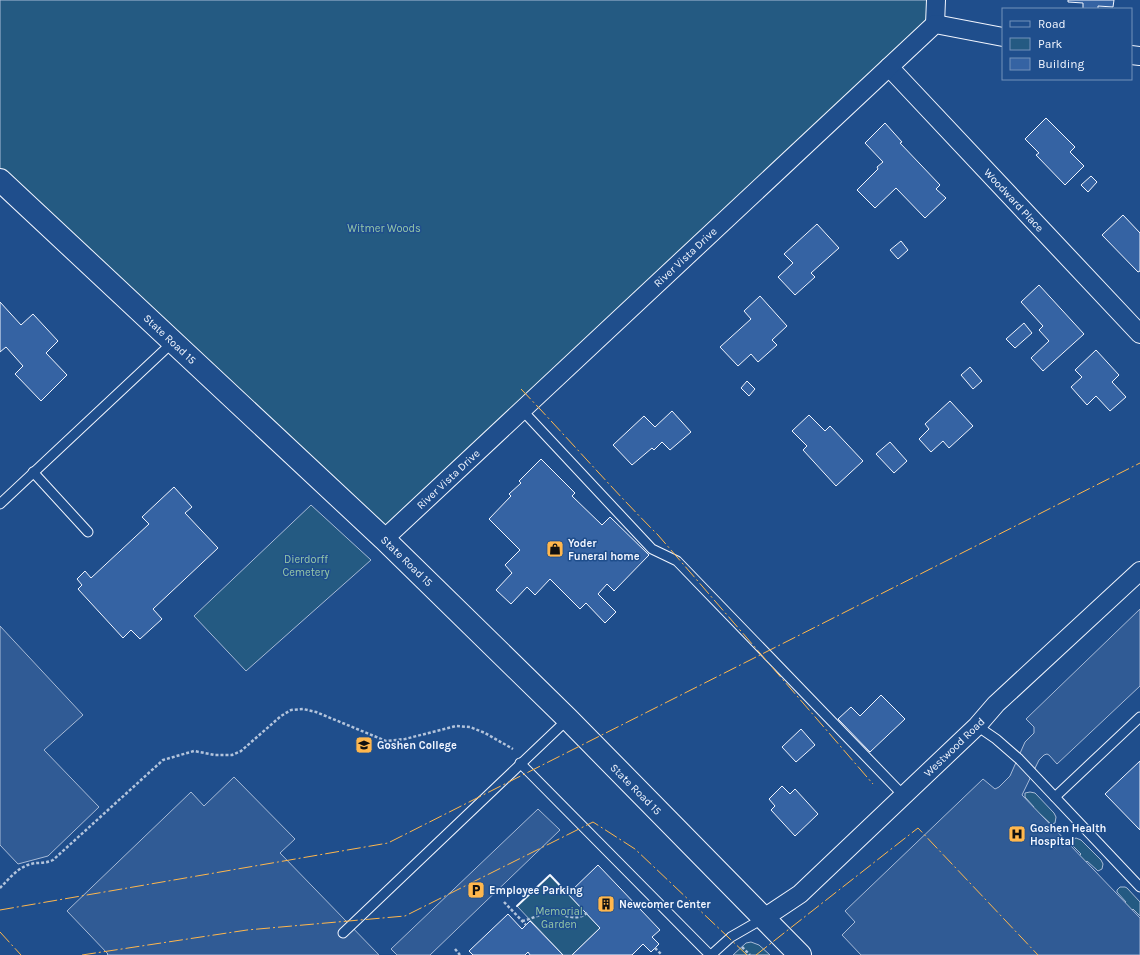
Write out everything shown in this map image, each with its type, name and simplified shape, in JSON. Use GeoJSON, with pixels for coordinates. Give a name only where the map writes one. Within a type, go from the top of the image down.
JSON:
{"type":"FeatureCollection","features":[{"type":"Feature","properties":{"kind":"main road","name":"State Road 15"},"geometry":{"type":"LineString","coordinates":[[0,180],[384,539],[568,719],[800,955]]}},
{"type":"Feature","properties":{"kind":"street"},"geometry":{"type":"LineString","coordinates":[[936,0],[935,24],[1002,36]]}},
{"type":"Feature","properties":{"kind":"street","name":"River Vista Drive"},"geometry":{"type":"LineString","coordinates":[[384,539],[935,24]]}},
{"type":"Feature","properties":{"kind":"street","name":"Woodward Place"},"geometry":{"type":"LineString","coordinates":[[889,67],[1140,334]]}},
{"type":"Feature","properties":{"kind":"street","name":"Westwood Road"},"geometry":{"type":"LineString","coordinates":[[764,918],[800,894],[977,726],[996,704],[1140,571]]}},
{"type":"Feature","properties":{"kind":"lane"},"geometry":{"type":"LineString","coordinates":[[0,504],[173,342]]}},
{"type":"Feature","properties":{"kind":"lane"},"geometry":{"type":"LineString","coordinates":[[522,410],[652,549],[677,561],[904,795]]}},
{"type":"Feature","properties":{"kind":"lane"},"geometry":{"type":"LineString","coordinates":[[33,472],[88,532]]}},
{"type":"Feature","properties":{"kind":"lane"},"geometry":{"type":"LineString","coordinates":[[1055,797],[1140,717]]}},
{"type":"Feature","properties":{"kind":"lane"},"geometry":{"type":"LineString","coordinates":[[343,933],[568,719]]}},
{"type":"Feature","properties":{"kind":"lane"},"geometry":{"type":"LineString","coordinates":[[977,726],[996,739],[1019,759],[1140,887]]}},
{"type":"Feature","properties":{"kind":"lane"},"geometry":{"type":"LineString","coordinates":[[523,761],[710,955],[731,936],[764,918]]}},
{"type":"Feature","properties":{"kind":"path"},"geometry":{"type":"LineString","coordinates":[[0,888],[22,867],[31,864],[47,863],[53,860],[163,760],[194,751],[215,755],[232,755],[241,751],[281,716],[291,710],[303,709],[316,712],[386,741],[405,739],[456,726],[470,727],[497,739],[523,761]]}},
{"type":"Feature","properties":{"kind":"path"},"geometry":{"type":"LineString","coordinates":[[504,902],[526,925]]}},
{"type":"Feature","properties":{"kind":"path"},"geometry":{"type":"LineString","coordinates":[[522,921],[532,919],[540,914],[553,913],[569,918],[578,918],[587,914]]}},
{"type":"Feature","properties":{"kind":"path"},"geometry":{"type":"LineString","coordinates":[[741,946],[750,955]]}},
{"type":"Feature","properties":{"kind":"path"},"geometry":{"type":"LineString","coordinates":[[655,948],[661,955]]}},
{"type":"Feature","properties":{"kind":"path"},"geometry":{"type":"LineString","coordinates":[[455,949],[460,955]]}},
{"type":"Feature","properties":{"kind":"green space","name":"Witmer Woods"},"geometry":{"type":"Polygon","coordinates":[[[0,0],[936,0],[935,24],[384,539],[0,178],[0,0]]]}},
{"type":"Feature","properties":{"kind":"green space","name":"Dierdorff Cemetery"},"geometry":{"type":"Polygon","coordinates":[[[311,505],[371,560],[246,671],[194,616],[311,505]]]}},
{"type":"Feature","properties":{"kind":"green space"},"geometry":{"type":"Polygon","coordinates":[[[1025,793],[1035,793],[1054,813],[1056,817],[1055,823],[1051,824],[1040,814],[913,936],[906,929],[1034,807],[1025,797],[1025,793]]]}},
{"type":"Feature","properties":{"kind":"green space"},"geometry":{"type":"Polygon","coordinates":[[[1076,838],[1081,840],[1101,860],[1103,864],[1102,869],[1098,871],[1087,861],[989,955],[975,955],[1081,854],[1071,844],[1072,840],[1076,838]]]}},
{"type":"Feature","properties":{"kind":"green space","name":"Memorial Garden"},"geometry":{"type":"Polygon","coordinates":[[[550,875],[600,928],[572,955],[563,955],[517,906],[550,875]]]}},
{"type":"Feature","properties":{"kind":"green space"},"geometry":{"type":"Polygon","coordinates":[[[1120,887],[1127,888],[1140,902],[1140,916],[1133,909],[1086,955],[1071,955],[1126,902],[1117,892],[1120,887]]]}},
{"type":"Feature","properties":{"kind":"green space"},"geometry":{"type":"Polygon","coordinates":[[[751,942],[759,945],[770,955],[733,955],[746,943],[751,942]]]}},
{"type":"Feature","properties":{"kind":"shaded area","name":"Goshen Health Hospital"},"geometry":{"type":"Polygon","coordinates":[[[1140,609],[1140,686],[1057,764],[1049,755],[1044,755],[1039,760],[1022,795],[1140,918],[1140,955],[861,955],[842,935],[855,922],[845,911],[983,779],[995,789],[1010,776],[1025,742],[1034,733],[1034,727],[1026,719],[1140,609]]]}},
{"type":"Feature","properties":{"kind":"shaded area"},"geometry":{"type":"Polygon","coordinates":[[[0,626],[83,715],[44,750],[99,807],[48,856],[18,864],[0,845],[0,626]]]}},
{"type":"Feature","properties":{"kind":"shaded area"},"geometry":{"type":"Polygon","coordinates":[[[234,777],[295,839],[280,853],[379,955],[107,955],[108,954],[67,911],[191,792],[204,806],[234,777]]]}},
{"type":"Feature","properties":{"kind":"shaded area","name":"Employee Parking"},"geometry":{"type":"Polygon","coordinates":[[[538,809],[560,830],[430,955],[397,955],[391,949],[538,809]]]}},
{"type":"Feature","properties":{"kind":"building"},"geometry":{"type":"Polygon","coordinates":[[[1068,0],[1114,0],[1113,7],[1098,6],[1098,8],[1083,8],[1083,3],[1068,2],[1068,0]]]}},
{"type":"Feature","properties":{"kind":"building"},"geometry":{"type":"Polygon","coordinates":[[[1046,118],[1075,147],[1070,152],[1084,166],[1065,185],[1036,155],[1039,153],[1025,139],[1046,118]]]}},
{"type":"Feature","properties":{"kind":"building"},"geometry":{"type":"Polygon","coordinates":[[[885,123],[902,142],[900,143],[940,185],[936,189],[946,198],[925,218],[896,188],[875,208],[857,190],[883,162],[865,143],[885,123]]]}},
{"type":"Feature","properties":{"kind":"building"},"geometry":{"type":"Polygon","coordinates":[[[1091,176],[1097,182],[1088,192],[1081,185],[1091,176]]]}},
{"type":"Feature","properties":{"kind":"building"},"geometry":{"type":"Polygon","coordinates":[[[1123,215],[1140,233],[1140,271],[1138,272],[1102,235],[1123,215]]]}},
{"type":"Feature","properties":{"kind":"building"},"geometry":{"type":"Polygon","coordinates":[[[817,224],[839,248],[811,273],[815,277],[795,295],[778,277],[793,263],[784,254],[817,224]]]}},
{"type":"Feature","properties":{"kind":"building"},"geometry":{"type":"Polygon","coordinates":[[[901,241],[908,250],[898,259],[890,250],[901,241]]]}},
{"type":"Feature","properties":{"kind":"building"},"geometry":{"type":"Polygon","coordinates":[[[1039,285],[1084,334],[1043,371],[1031,358],[1049,341],[1039,330],[1043,326],[1021,302],[1039,285]]]}},
{"type":"Feature","properties":{"kind":"building"},"geometry":{"type":"Polygon","coordinates":[[[760,296],[787,326],[772,340],[777,345],[758,362],[751,354],[738,366],[720,347],[751,319],[744,311],[760,296]]]}},
{"type":"Feature","properties":{"kind":"building"},"geometry":{"type":"Polygon","coordinates":[[[0,302],[21,325],[33,314],[58,341],[46,353],[67,375],[41,401],[15,374],[23,366],[6,347],[0,352],[0,302]]]}},
{"type":"Feature","properties":{"kind":"building"},"geometry":{"type":"Polygon","coordinates":[[[1024,323],[1032,333],[1015,348],[1006,339],[1024,323]]]}},
{"type":"Feature","properties":{"kind":"building"},"geometry":{"type":"Polygon","coordinates":[[[1096,350],[1119,375],[1112,382],[1126,397],[1110,411],[1096,396],[1087,405],[1071,387],[1082,377],[1075,370],[1096,350]]]}},
{"type":"Feature","properties":{"kind":"building"},"geometry":{"type":"Polygon","coordinates":[[[970,367],[982,381],[973,389],[961,375],[970,367]]]}},
{"type":"Feature","properties":{"kind":"building"},"geometry":{"type":"Polygon","coordinates":[[[747,381],[755,389],[749,396],[741,388],[747,381]]]}},
{"type":"Feature","properties":{"kind":"building"},"geometry":{"type":"Polygon","coordinates":[[[950,401],[973,426],[949,448],[943,441],[931,452],[919,439],[929,429],[925,424],[950,401]]]}},
{"type":"Feature","properties":{"kind":"building"},"geometry":{"type":"Polygon","coordinates":[[[672,411],[691,432],[670,450],[662,442],[654,450],[652,448],[632,465],[613,445],[644,416],[655,427],[672,411]]]}},
{"type":"Feature","properties":{"kind":"building"},"geometry":{"type":"Polygon","coordinates":[[[809,415],[825,431],[830,426],[863,461],[836,486],[803,450],[807,446],[792,431],[809,415]]]}},
{"type":"Feature","properties":{"kind":"building"},"geometry":{"type":"Polygon","coordinates":[[[890,442],[907,461],[894,473],[876,454],[890,442]]]}},
{"type":"Feature","properties":{"kind":"building"},"geometry":{"type":"Polygon","coordinates":[[[541,459],[575,493],[572,496],[602,525],[610,517],[649,555],[614,591],[607,584],[598,594],[616,612],[605,623],[586,603],[580,609],[550,579],[535,595],[527,587],[511,604],[496,590],[512,573],[505,565],[520,550],[489,519],[511,496],[509,494],[521,483],[519,481],[541,459]]]}},
{"type":"Feature","properties":{"kind":"building"},"geometry":{"type":"Polygon","coordinates":[[[174,487],[192,507],[185,513],[218,548],[153,609],[162,619],[140,639],[131,630],[123,638],[78,589],[82,585],[77,579],[85,571],[91,578],[149,524],[142,517],[174,487]]]}},
{"type":"Feature","properties":{"kind":"building"},"geometry":{"type":"Polygon","coordinates":[[[881,695],[905,719],[870,752],[838,719],[851,707],[860,716],[881,695]]]}},
{"type":"Feature","properties":{"kind":"building"},"geometry":{"type":"Polygon","coordinates":[[[801,729],[815,745],[796,762],[782,747],[801,729]]]}},
{"type":"Feature","properties":{"kind":"building"},"geometry":{"type":"Polygon","coordinates":[[[1140,761],[1140,830],[1105,794],[1140,761]]]}},
{"type":"Feature","properties":{"kind":"building"},"geometry":{"type":"Polygon","coordinates":[[[782,786],[790,794],[795,789],[818,814],[795,836],[771,810],[775,806],[769,799],[782,786]]]}},
{"type":"Feature","properties":{"kind":"building","name":"Newcomer Center"},"geometry":{"type":"Polygon","coordinates":[[[598,865],[660,930],[652,937],[659,944],[651,952],[643,944],[632,955],[572,955],[600,928],[568,894],[598,865]]]}},
{"type":"Feature","properties":{"kind":"building"},"geometry":{"type":"Polygon","coordinates":[[[508,914],[522,929],[530,921],[563,955],[530,955],[528,952],[525,955],[473,955],[469,951],[508,914]]]}},
{"type":"Feature","properties":{"kind":"wall"},"geometry":{"type":"LineString","coordinates":[[517,906],[550,875],[568,894]]}},
{"type":"Feature","properties":{"kind":"power"},"geometry":{"type":"LineString","coordinates":[[521,389],[658,535],[873,784]]}},
{"type":"Feature","properties":{"kind":"power"},"geometry":{"type":"LineString","coordinates":[[0,910],[388,843],[1140,463]]}},
{"type":"Feature","properties":{"kind":"power"},"geometry":{"type":"LineString","coordinates":[[82,955],[247,930],[405,916],[593,822],[635,849],[747,955]]}},
{"type":"Feature","properties":{"kind":"power"},"geometry":{"type":"LineString","coordinates":[[756,955],[918,828],[1038,955]]}},
{"type":"Feature","properties":{"kind":"power"},"geometry":{"type":"LineString","coordinates":[[0,932],[21,955]]}},
{"type":"Feature","properties":{"kind":"place","name":"Yoder Funeral home"},"geometry":{"type":"Point","coordinates":[555,549]}},
{"type":"Feature","properties":{"kind":"place","name":"Goshen College"},"geometry":{"type":"Point","coordinates":[364,745]}},
{"type":"Feature","properties":{"kind":"place","name":"Goshen Health Hospital"},"geometry":{"type":"Point","coordinates":[1017,834]}},
{"type":"Feature","properties":{"kind":"place","name":"Employee Parking"},"geometry":{"type":"Point","coordinates":[476,890]}},
{"type":"Feature","properties":{"kind":"place","name":"Newcomer Center"},"geometry":{"type":"Point","coordinates":[606,904]}}]}
